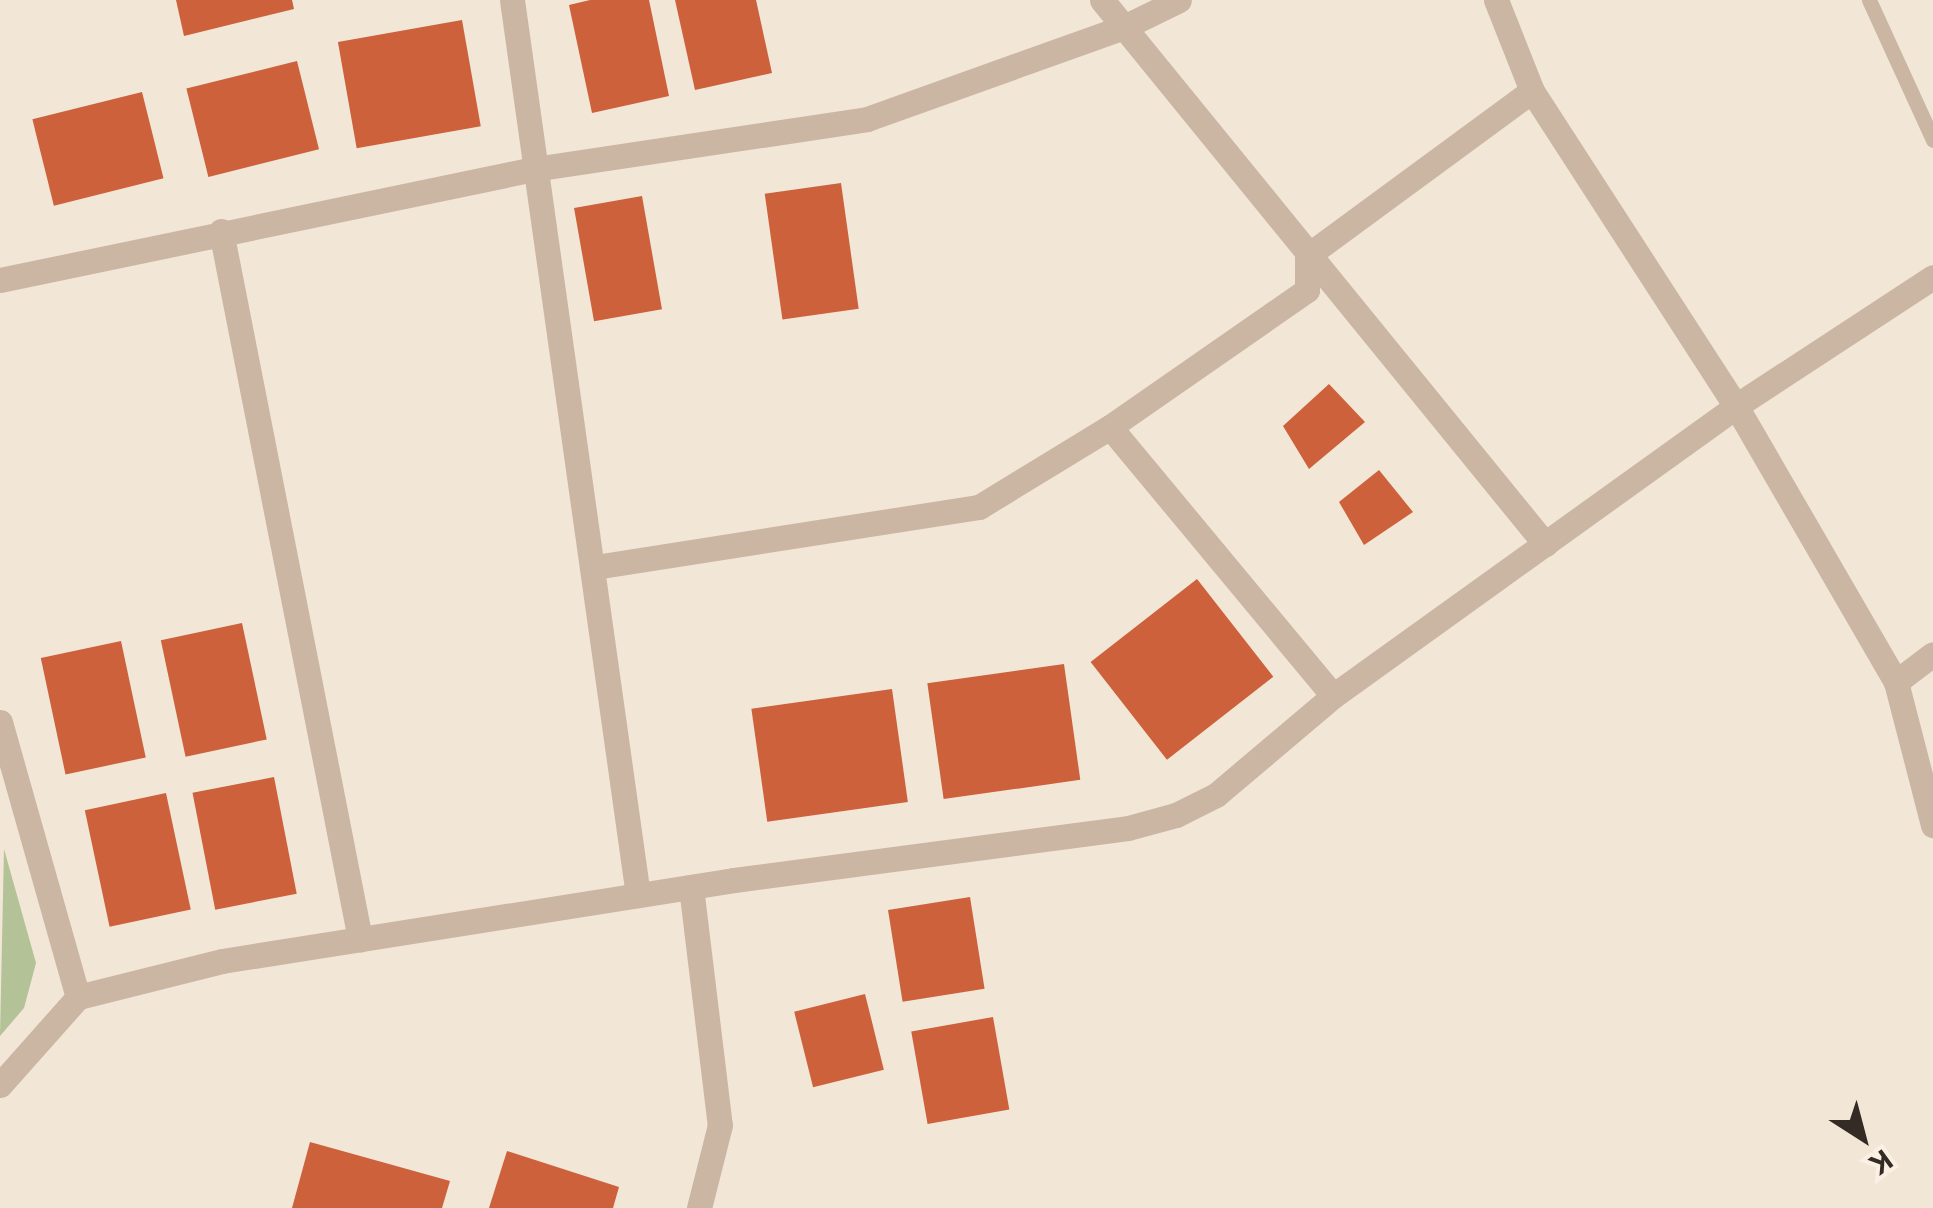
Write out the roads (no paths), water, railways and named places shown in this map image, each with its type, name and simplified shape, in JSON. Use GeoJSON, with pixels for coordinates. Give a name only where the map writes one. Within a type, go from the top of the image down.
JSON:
{"type":"FeatureCollection","features":[{"type":"Feature","properties":{"kind":"street"},"geometry":{"type":"LineString","coordinates":[[512,0],[595,567],[638,895]]}},
{"type":"Feature","properties":{"kind":"street"},"geometry":{"type":"LineString","coordinates":[[1102,0],[1545,544]]}},
{"type":"Feature","properties":{"kind":"street"},"geometry":{"type":"LineString","coordinates":[[0,280],[534,169],[867,119],[1124,27],[1179,0]]}},
{"type":"Feature","properties":{"kind":"street"},"geometry":{"type":"LineString","coordinates":[[1496,0],[1532,91],[1736,406],[1896,682],[1933,825]]}},
{"type":"Feature","properties":{"kind":"street"},"geometry":{"type":"LineString","coordinates":[[1308,256],[1532,91]]}},
{"type":"Feature","properties":{"kind":"street"},"geometry":{"type":"LineString","coordinates":[[222,231],[360,939]]}},
{"type":"Feature","properties":{"kind":"street"},"geometry":{"type":"LineString","coordinates":[[595,567],[980,506],[1110,427],[1306,290],[1308,256]]}},
{"type":"Feature","properties":{"kind":"street"},"geometry":{"type":"LineString","coordinates":[[0,1085],[78,997],[222,961],[691,886],[1128,828],[1176,814],[1216,796],[1333,696],[1736,406],[1933,277]]}},
{"type":"Feature","properties":{"kind":"street"},"geometry":{"type":"LineString","coordinates":[[1110,427],[1333,696]]}},
{"type":"Feature","properties":{"kind":"street"},"geometry":{"type":"LineString","coordinates":[[1896,682],[1933,654]]}},
{"type":"Feature","properties":{"kind":"street"},"geometry":{"type":"LineString","coordinates":[[0,722],[78,997]]}},
{"type":"Feature","properties":{"kind":"street"},"geometry":{"type":"LineString","coordinates":[[691,886],[720,1125],[699,1208]]}},
{"type":"Feature","properties":{"kind":"lane"},"geometry":{"type":"LineString","coordinates":[[1868,0],[1933,140]]}}]}
